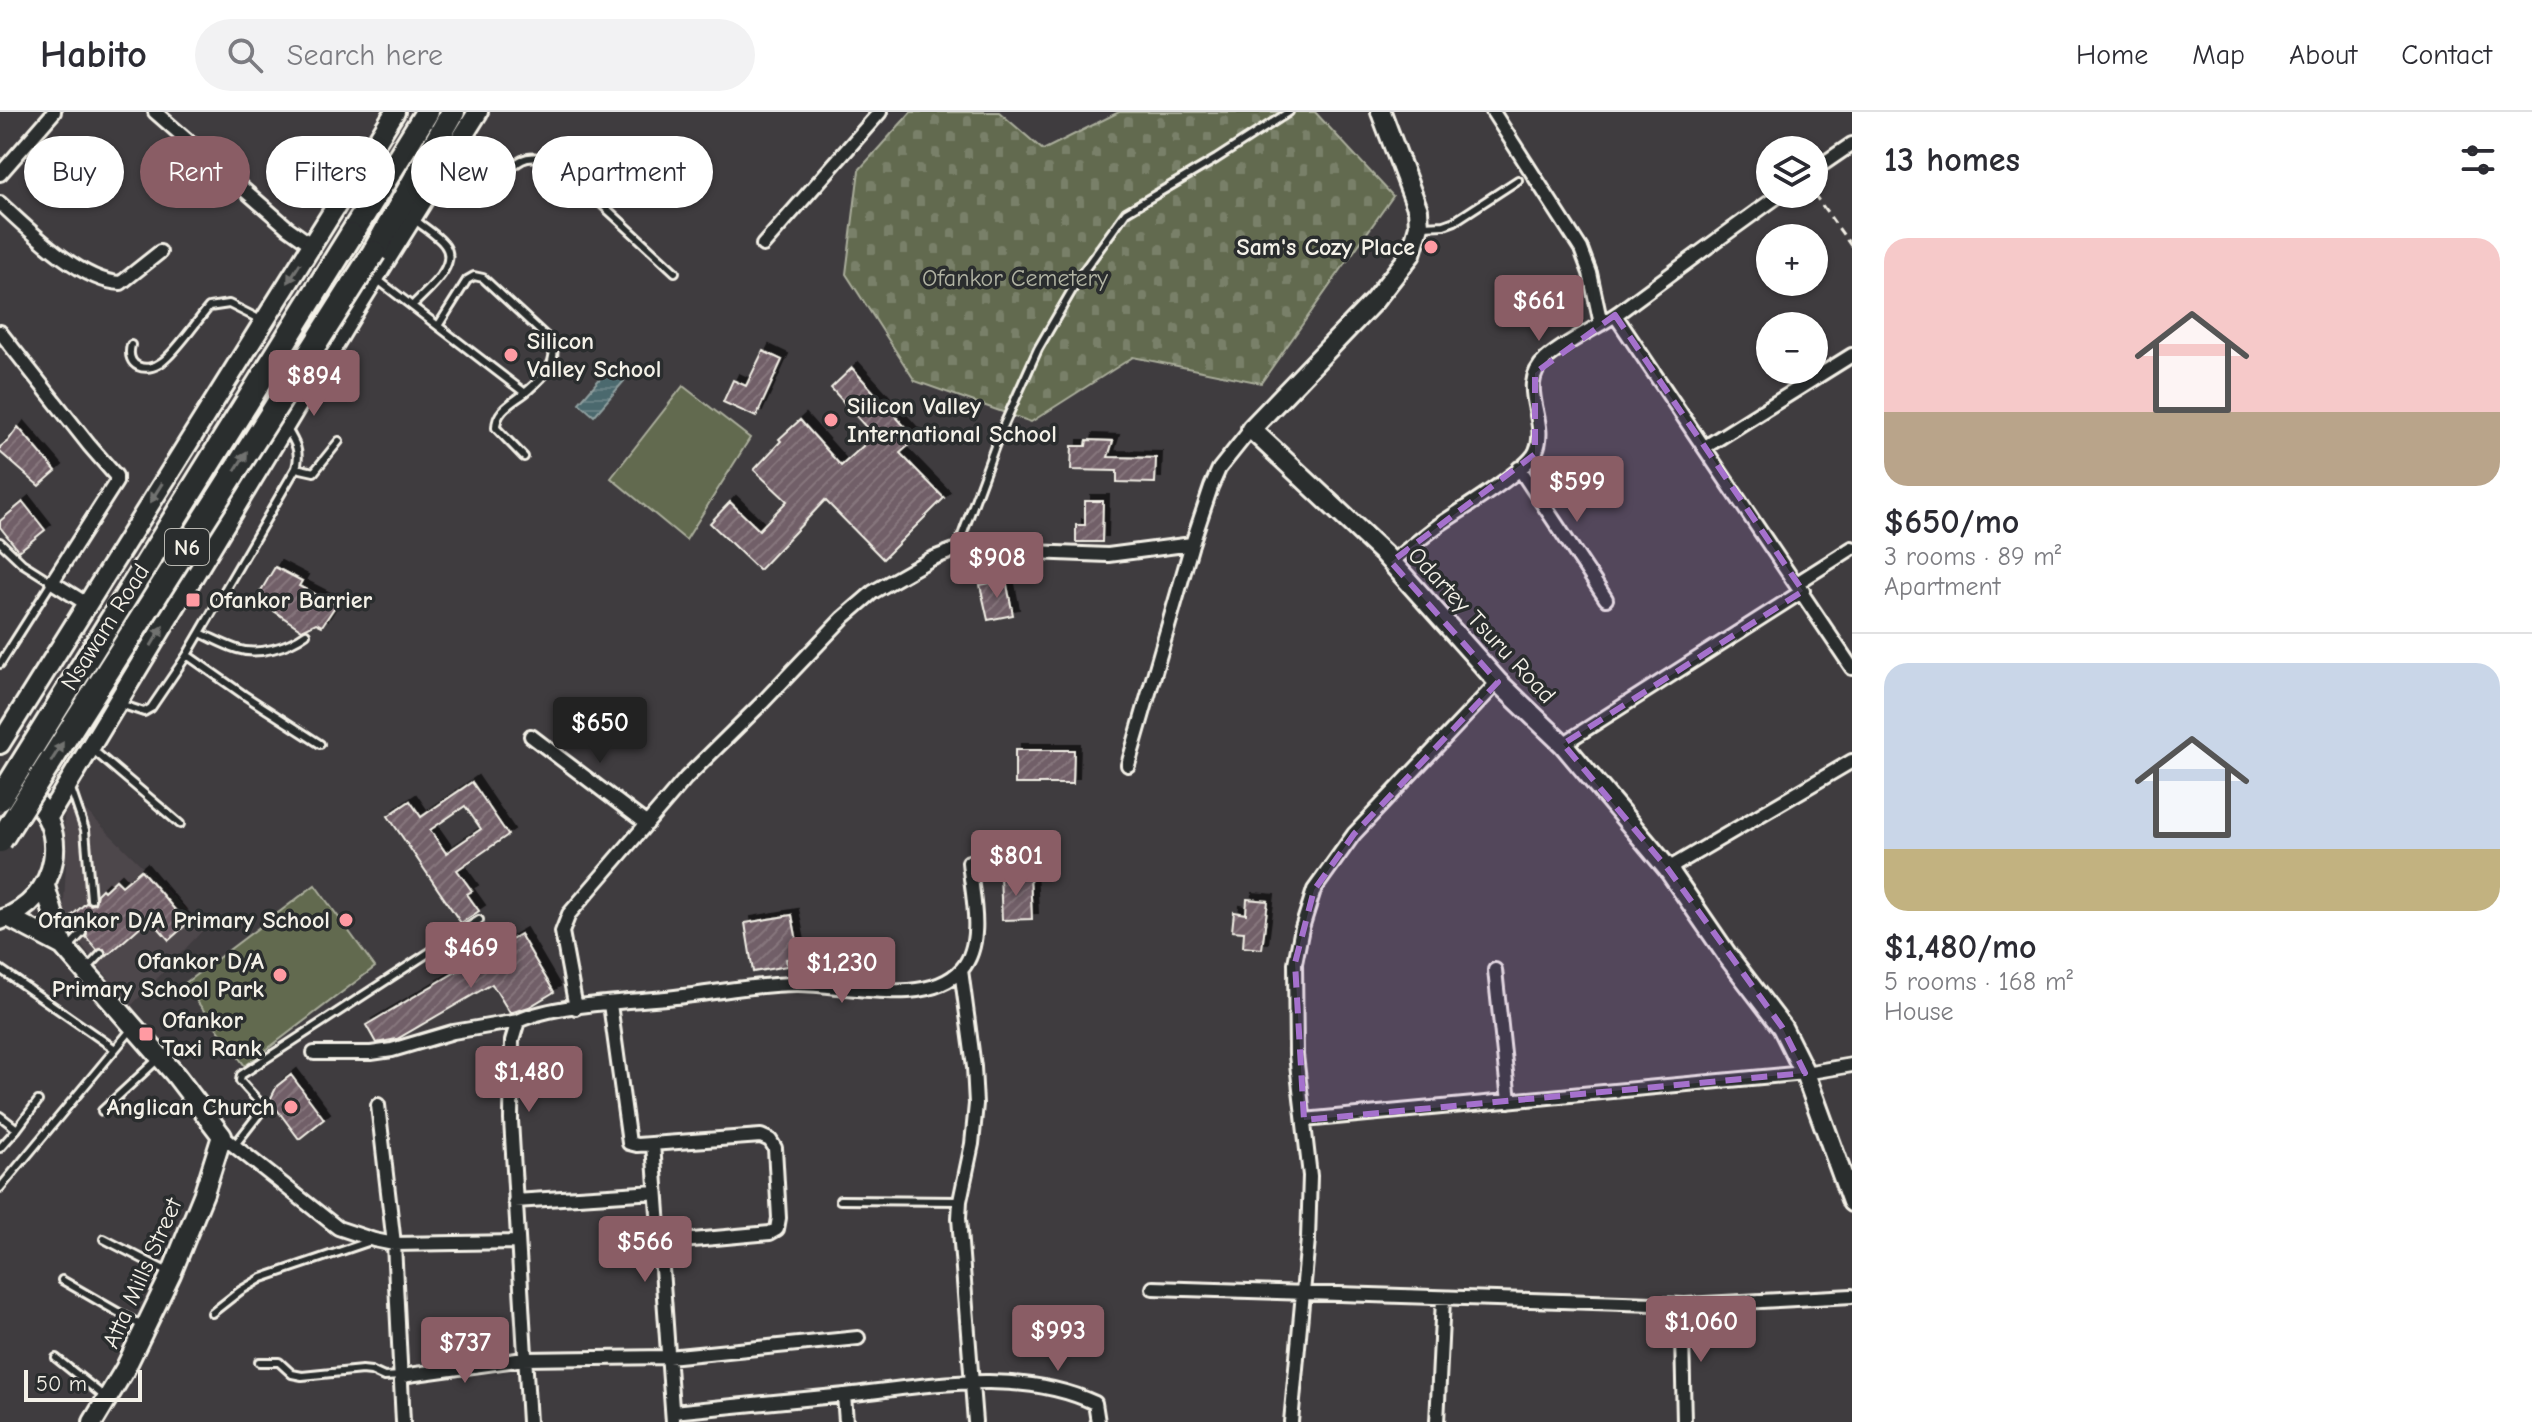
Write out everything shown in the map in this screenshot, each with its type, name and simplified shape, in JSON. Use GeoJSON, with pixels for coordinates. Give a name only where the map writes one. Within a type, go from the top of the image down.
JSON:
{"type":"FeatureCollection","features":[{"type":"Feature","properties":{"kind":"highway","name":"Nsawam Road"},"geometry":{"type":"LineString","coordinates":[[0,799],[427,112]]}},
{"type":"Feature","properties":{"kind":"highway","name":"Nsawam Road"},"geometry":{"type":"LineString","coordinates":[[0,841],[374,252],[453,112]]}},
{"type":"Feature","properties":{"kind":"main road"},"geometry":{"type":"LineString","coordinates":[[0,744],[395,112]]}},
{"type":"Feature","properties":{"kind":"main road"},"geometry":{"type":"LineString","coordinates":[[463,136],[478,112]]}},
{"type":"Feature","properties":{"kind":"main road"},"geometry":{"type":"LineString","coordinates":[[1251,429],[1374,301],[1411,254],[1419,226],[1418,210],[1381,112]]}},
{"type":"Feature","properties":{"kind":"main road"},"geometry":{"type":"LineString","coordinates":[[48,817],[418,208]]}},
{"type":"Feature","properties":{"kind":"main road","name":"Odartey Tsuru Road"},"geometry":{"type":"LineString","coordinates":[[1251,429],[1391,562],[1498,682],[1563,744],[1668,869],[1727,955],[1782,1027],[1805,1073],[1852,1202]]}},
{"type":"Feature","properties":{"kind":"main road"},"geometry":{"type":"LineString","coordinates":[[0,779],[9,781],[32,796],[48,817],[54,840],[53,864],[45,886],[29,905],[4,919]]}},
{"type":"Feature","properties":{"kind":"main road"},"geometry":{"type":"LineString","coordinates":[[45,886],[64,948],[228,1141]]}},
{"type":"Feature","properties":{"kind":"main road"},"geometry":{"type":"LineString","coordinates":[[4,919],[64,948]]}},
{"type":"Feature","properties":{"kind":"main road","name":"Atta Mills Street"},"geometry":{"type":"LineString","coordinates":[[93,1422],[125,1369],[171,1274],[228,1141]]}},
{"type":"Feature","properties":{"kind":"street"},"geometry":{"type":"LineString","coordinates":[[155,112],[288,228],[312,245]]}},
{"type":"Feature","properties":{"kind":"street"},"geometry":{"type":"LineString","coordinates":[[763,245],[880,112]]}},
{"type":"Feature","properties":{"kind":"street"},"geometry":{"type":"LineString","coordinates":[[1493,112],[1581,249],[1590,273],[1601,324]]}},
{"type":"Feature","properties":{"kind":"street"},"geometry":{"type":"LineString","coordinates":[[0,174],[50,113]]}},
{"type":"Feature","properties":{"kind":"street"},"geometry":{"type":"LineString","coordinates":[[1828,160],[1852,144]]}},
{"type":"Feature","properties":{"kind":"street"},"geometry":{"type":"LineString","coordinates":[[0,203],[39,239],[107,283],[121,283],[160,252]]}},
{"type":"Feature","properties":{"kind":"street"},"geometry":{"type":"LineString","coordinates":[[1391,562],[1535,454],[1539,436],[1531,395],[1535,373],[1546,360],[1615,315],[1762,208]]}},
{"type":"Feature","properties":{"kind":"street"},"geometry":{"type":"LineString","coordinates":[[1615,315],[1852,668]]}},
{"type":"Feature","properties":{"kind":"street"},"geometry":{"type":"LineString","coordinates":[[0,332],[116,476],[116,482],[52,582],[87,604]]}},
{"type":"Feature","properties":{"kind":"street"},"geometry":{"type":"LineString","coordinates":[[1705,447],[1852,355]]}},
{"type":"Feature","properties":{"kind":"street"},"geometry":{"type":"LineString","coordinates":[[1128,765],[1192,544],[1219,469],[1251,429]]}},
{"type":"Feature","properties":{"kind":"street"},"geometry":{"type":"LineString","coordinates":[[1519,468],[1606,599]]}},
{"type":"Feature","properties":{"kind":"street"},"geometry":{"type":"LineString","coordinates":[[576,1008],[562,932],[569,914],[686,778],[843,618],[873,592],[931,559],[957,549],[1108,555],[1192,544]]}},
{"type":"Feature","properties":{"kind":"street"},"geometry":{"type":"LineString","coordinates":[[1563,744],[1800,587],[1852,548]]}},
{"type":"Feature","properties":{"kind":"street"},"geometry":{"type":"LineString","coordinates":[[1291,1422],[1308,1239],[1310,1176],[1296,1055],[1295,963],[1302,928],[1314,890],[1354,834],[1498,682]]}},
{"type":"Feature","properties":{"kind":"street"},"geometry":{"type":"LineString","coordinates":[[531,736],[647,824]]}},
{"type":"Feature","properties":{"kind":"street"},"geometry":{"type":"LineString","coordinates":[[1668,869],[1852,761]]}},
{"type":"Feature","properties":{"kind":"street"},"geometry":{"type":"LineString","coordinates":[[314,1053],[392,1050],[428,1037],[518,1021],[534,1014],[796,984],[879,992],[913,991],[943,982],[961,970],[972,951],[975,924],[969,862]]}},
{"type":"Feature","properties":{"kind":"street"},"geometry":{"type":"LineString","coordinates":[[961,970],[976,1104],[972,1144],[960,1201],[975,1422]]}},
{"type":"Feature","properties":{"kind":"street"},"geometry":{"type":"LineString","coordinates":[[1495,970],[1509,1101]]}},
{"type":"Feature","properties":{"kind":"street"},"geometry":{"type":"LineString","coordinates":[[610,1004],[629,1143],[637,1145],[761,1136],[770,1140],[775,1148],[777,1229],[770,1233],[660,1243]]}},
{"type":"Feature","properties":{"kind":"street"},"geometry":{"type":"LineString","coordinates":[[518,1021],[512,1041],[511,1120],[529,1422]]}},
{"type":"Feature","properties":{"kind":"street"},"geometry":{"type":"LineString","coordinates":[[1304,1120],[1805,1073],[1852,1065]]}},
{"type":"Feature","properties":{"kind":"street"},"geometry":{"type":"LineString","coordinates":[[378,1105],[394,1244],[403,1422]]}},
{"type":"Feature","properties":{"kind":"street"},"geometry":{"type":"LineString","coordinates":[[228,1141],[338,1228],[394,1244],[517,1242]]}},
{"type":"Feature","properties":{"kind":"street"},"geometry":{"type":"LineString","coordinates":[[653,1144],[673,1417],[970,1381],[1034,1386],[1081,1396],[1095,1403],[1098,1422]]}},
{"type":"Feature","properties":{"kind":"street"},"geometry":{"type":"LineString","coordinates":[[515,1201],[656,1192]]}},
{"type":"Feature","properties":{"kind":"street"},"geometry":{"type":"LineString","coordinates":[[1153,1288],[1685,1305],[1852,1296]]}},
{"type":"Feature","properties":{"kind":"street"},"geometry":{"type":"LineString","coordinates":[[1437,1422],[1443,1299]]}},
{"type":"Feature","properties":{"kind":"street"},"geometry":{"type":"LineString","coordinates":[[1684,1422],[1682,1338],[1685,1305]]}},
{"type":"Feature","properties":{"kind":"street"},"geometry":{"type":"LineString","coordinates":[[401,1376],[524,1359],[668,1357],[858,1338]]}},
{"type":"Feature","properties":{"kind":"street"},"geometry":{"type":"LineString","coordinates":[[844,1395],[846,1422]]}},
{"type":"Feature","properties":{"kind":"lane"},"geometry":{"type":"LineString","coordinates":[[957,549],[998,438],[1038,349],[1082,273],[1126,212],[1289,112]]}},
{"type":"Feature","properties":{"kind":"lane"},"geometry":{"type":"LineString","coordinates":[[516,166],[524,159],[536,157],[554,160],[675,272]]}},
{"type":"Feature","properties":{"kind":"lane"},"geometry":{"type":"LineString","coordinates":[[1419,226],[1444,225],[1455,221],[1518,180]]}},
{"type":"Feature","properties":{"kind":"lane"},"geometry":{"type":"LineString","coordinates":[[412,218],[446,245],[449,256],[447,266],[412,306]]}},
{"type":"Feature","properties":{"kind":"lane"},"geometry":{"type":"LineString","coordinates":[[438,326],[467,280],[474,276],[483,278],[553,343],[553,362],[525,393],[499,414],[495,423],[496,428],[524,457]]}},
{"type":"Feature","properties":{"kind":"lane"},"geometry":{"type":"LineString","coordinates":[[375,278],[525,393]]}},
{"type":"Feature","properties":{"kind":"lane"},"geometry":{"type":"LineString","coordinates":[[131,345],[128,355],[132,364],[141,369],[152,367],[163,361],[209,307],[217,304],[229,304],[264,322]]}},
{"type":"Feature","properties":{"kind":"lane"},"geometry":{"type":"LineString","coordinates":[[117,703],[144,712],[151,708],[187,655],[296,468],[299,457],[297,446],[285,426]]}},
{"type":"Feature","properties":{"kind":"lane"},"geometry":{"type":"LineString","coordinates":[[296,468],[314,472],[339,441]]}},
{"type":"Feature","properties":{"kind":"lane"},"geometry":{"type":"LineString","coordinates":[[0,542],[22,563],[52,582],[0,664]]}},
{"type":"Feature","properties":{"kind":"lane"},"geometry":{"type":"LineString","coordinates":[[200,633],[248,651],[293,643],[306,634]]}},
{"type":"Feature","properties":{"kind":"lane"},"geometry":{"type":"LineString","coordinates":[[187,655],[320,744]]}},
{"type":"Feature","properties":{"kind":"lane"},"geometry":{"type":"LineString","coordinates":[[90,747],[180,824]]}},
{"type":"Feature","properties":{"kind":"lane"},"geometry":{"type":"LineString","coordinates":[[69,782],[85,830],[91,899]]}},
{"type":"Feature","properties":{"kind":"lane"},"geometry":{"type":"LineString","coordinates":[[228,1141],[262,1110],[260,1103],[240,1081],[241,1075],[479,920]]}},
{"type":"Feature","properties":{"kind":"lane"},"geometry":{"type":"LineString","coordinates":[[64,948],[82,933]]}},
{"type":"Feature","properties":{"kind":"lane"},"geometry":{"type":"LineString","coordinates":[[84,972],[101,954]]}},
{"type":"Feature","properties":{"kind":"lane"},"geometry":{"type":"LineString","coordinates":[[0,969],[115,1049]]}},
{"type":"Feature","properties":{"kind":"lane"},"geometry":{"type":"LineString","coordinates":[[0,1188],[133,1027]]}},
{"type":"Feature","properties":{"kind":"lane"},"geometry":{"type":"LineString","coordinates":[[102,1111],[160,1058]]}},
{"type":"Feature","properties":{"kind":"lane"},"geometry":{"type":"LineString","coordinates":[[0,1148],[38,1101]]}},
{"type":"Feature","properties":{"kind":"lane"},"geometry":{"type":"LineString","coordinates":[[0,1116],[17,1129]]}},
{"type":"Feature","properties":{"kind":"lane"},"geometry":{"type":"LineString","coordinates":[[840,1200],[960,1201]]}},
{"type":"Feature","properties":{"kind":"lane"},"geometry":{"type":"LineString","coordinates":[[104,1239],[171,1274]]}},
{"type":"Feature","properties":{"kind":"lane"},"geometry":{"type":"LineString","coordinates":[[212,1313],[262,1278],[374,1240]]}},
{"type":"Feature","properties":{"kind":"lane"},"geometry":{"type":"LineString","coordinates":[[62,1280],[145,1328]]}},
{"type":"Feature","properties":{"kind":"lane"},"geometry":{"type":"LineString","coordinates":[[56,1358],[107,1399]]}},
{"type":"Feature","properties":{"kind":"lane"},"geometry":{"type":"LineString","coordinates":[[259,1362],[279,1362],[292,1374],[302,1376],[362,1370],[384,1377],[401,1376]]}},
{"type":"Feature","properties":{"kind":"path"},"geometry":{"type":"LineString","coordinates":[[1824,208],[1852,247]]}},
{"type":"Feature","properties":{"kind":"highlighted area"},"geometry":{"type":"Polygon","coordinates":[[[1615,315],[1803,591],[1563,744],[1668,869],[1782,1027],[1805,1073],[1304,1120],[1295,963],[1314,890],[1354,834],[1498,682],[1391,562],[1535,454],[1535,373],[1615,315]]]}},
{"type":"Feature","properties":{"kind":"shaded area"},"geometry":{"type":"Polygon","coordinates":[[[72,797],[205,928],[131,1006],[63,922],[66,864],[64,817],[72,797]]]}},
{"type":"Feature","properties":{"kind":"green space","name":"Ofankor Cemetery"},"geometry":{"type":"Polygon","coordinates":[[[911,112],[999,112],[1043,150],[1119,112],[1315,112],[1393,196],[1261,383],[1133,357],[1031,422],[915,381],[846,274],[859,170],[911,112]]]}},
{"type":"Feature","properties":{"kind":"green space"},"geometry":{"type":"Polygon","coordinates":[[[683,386],[750,438],[686,540],[611,478],[683,386]]]}},
{"type":"Feature","properties":{"kind":"green space","name":"Ofankor D/A Primary School Park"},"geometry":{"type":"Polygon","coordinates":[[[315,885],[375,967],[245,1066],[184,984],[315,885]]]}},
{"type":"Feature","properties":{"kind":"water"},"geometry":{"type":"Polygon","coordinates":[[[609,368],[624,381],[594,416],[579,403],[609,368]]]}},
{"type":"Feature","properties":{"kind":"building"},"geometry":{"type":"Polygon","coordinates":[[[763,351],[782,360],[756,417],[723,402],[733,380],[746,386],[763,351]]]}},
{"type":"Feature","properties":{"kind":"building"},"geometry":{"type":"Polygon","coordinates":[[[852,368],[916,439],[900,453],[944,498],[883,559],[825,500],[759,570],[710,523],[730,502],[759,530],[787,501],[754,470],[781,441],[779,439],[800,420],[841,466],[874,436],[831,388],[852,368]]]}},
{"type":"Feature","properties":{"kind":"building"},"geometry":{"type":"Polygon","coordinates":[[[18,427],[56,471],[39,486],[0,452],[0,447],[18,427]]]}},
{"type":"Feature","properties":{"kind":"building"},"geometry":{"type":"Polygon","coordinates":[[[1087,440],[1113,441],[1108,457],[1156,458],[1155,483],[1117,482],[1117,471],[1071,470],[1072,446],[1086,446],[1087,440]]]}},
{"type":"Feature","properties":{"kind":"building"},"geometry":{"type":"Polygon","coordinates":[[[1085,501],[1103,501],[1102,542],[1076,542],[1076,525],[1085,525],[1085,501]]]}},
{"type":"Feature","properties":{"kind":"building"},"geometry":{"type":"Polygon","coordinates":[[[23,502],[45,530],[19,551],[0,527],[0,521],[23,502]]]}},
{"type":"Feature","properties":{"kind":"building"},"geometry":{"type":"Polygon","coordinates":[[[275,567],[302,581],[299,586],[336,605],[322,626],[316,623],[302,630],[256,599],[275,567]]]}},
{"type":"Feature","properties":{"kind":"building"},"geometry":{"type":"Polygon","coordinates":[[[1006,580],[1013,615],[988,620],[980,585],[1006,580]]]}},
{"type":"Feature","properties":{"kind":"building"},"geometry":{"type":"Polygon","coordinates":[[[1015,750],[1074,750],[1073,784],[1015,784],[1015,750]]]}},
{"type":"Feature","properties":{"kind":"building"},"geometry":{"type":"Polygon","coordinates":[[[472,782],[508,835],[457,870],[472,891],[467,894],[479,911],[461,923],[388,816],[410,801],[421,817],[472,782]],[[465,806],[430,830],[446,853],[481,829],[465,806]]]}},
{"type":"Feature","properties":{"kind":"building"},"geometry":{"type":"Polygon","coordinates":[[[141,870],[187,924],[169,940],[150,918],[107,956],[104,949],[97,950],[86,937],[87,929],[78,928],[69,918],[86,903],[95,903],[102,889],[104,891],[116,880],[122,886],[141,870]]]}},
{"type":"Feature","properties":{"kind":"building"},"geometry":{"type":"Polygon","coordinates":[[[1030,875],[1032,919],[1002,920],[1000,876],[1030,875]]]}},
{"type":"Feature","properties":{"kind":"building"},"geometry":{"type":"Polygon","coordinates":[[[1247,899],[1268,901],[1262,949],[1243,947],[1244,932],[1232,931],[1234,912],[1246,914],[1247,899]]]}},
{"type":"Feature","properties":{"kind":"building"},"geometry":{"type":"Polygon","coordinates":[[[792,915],[800,957],[786,959],[787,966],[753,972],[745,923],[792,915]]]}},
{"type":"Feature","properties":{"kind":"building"},"geometry":{"type":"Polygon","coordinates":[[[520,934],[554,992],[529,1007],[510,1013],[492,984],[397,1039],[376,1043],[366,1025],[520,934]]]}},
{"type":"Feature","properties":{"kind":"building"},"geometry":{"type":"Polygon","coordinates":[[[291,1075],[324,1119],[299,1139],[270,1100],[277,1086],[291,1075]]]}},
{"type":"Feature","properties":{"kind":"place","name":"Sam's Cozy Place"},"geometry":{"type":"Point","coordinates":[1431,247]}},
{"type":"Feature","properties":{"kind":"place","name":"Silicon Valley School"},"geometry":{"type":"Point","coordinates":[511,355]}},
{"type":"Feature","properties":{"kind":"place","name":"Silicon Valley International School"},"geometry":{"type":"Point","coordinates":[831,420]}},
{"type":"Feature","properties":{"kind":"place","name":"Ofankor Barrier"},"geometry":{"type":"Point","coordinates":[193,600]}},
{"type":"Feature","properties":{"kind":"place","name":"Ofankor D/A Primary School"},"geometry":{"type":"Point","coordinates":[346,920]}},
{"type":"Feature","properties":{"kind":"place","name":"Ofankor D/A Primary School Park"},"geometry":{"type":"Point","coordinates":[280,975]}},
{"type":"Feature","properties":{"kind":"place","name":"Ofankor Taxi Rank"},"geometry":{"type":"Point","coordinates":[146,1034]}},
{"type":"Feature","properties":{"kind":"place","name":"Anglican Church"},"geometry":{"type":"Point","coordinates":[291,1107]}}]}
